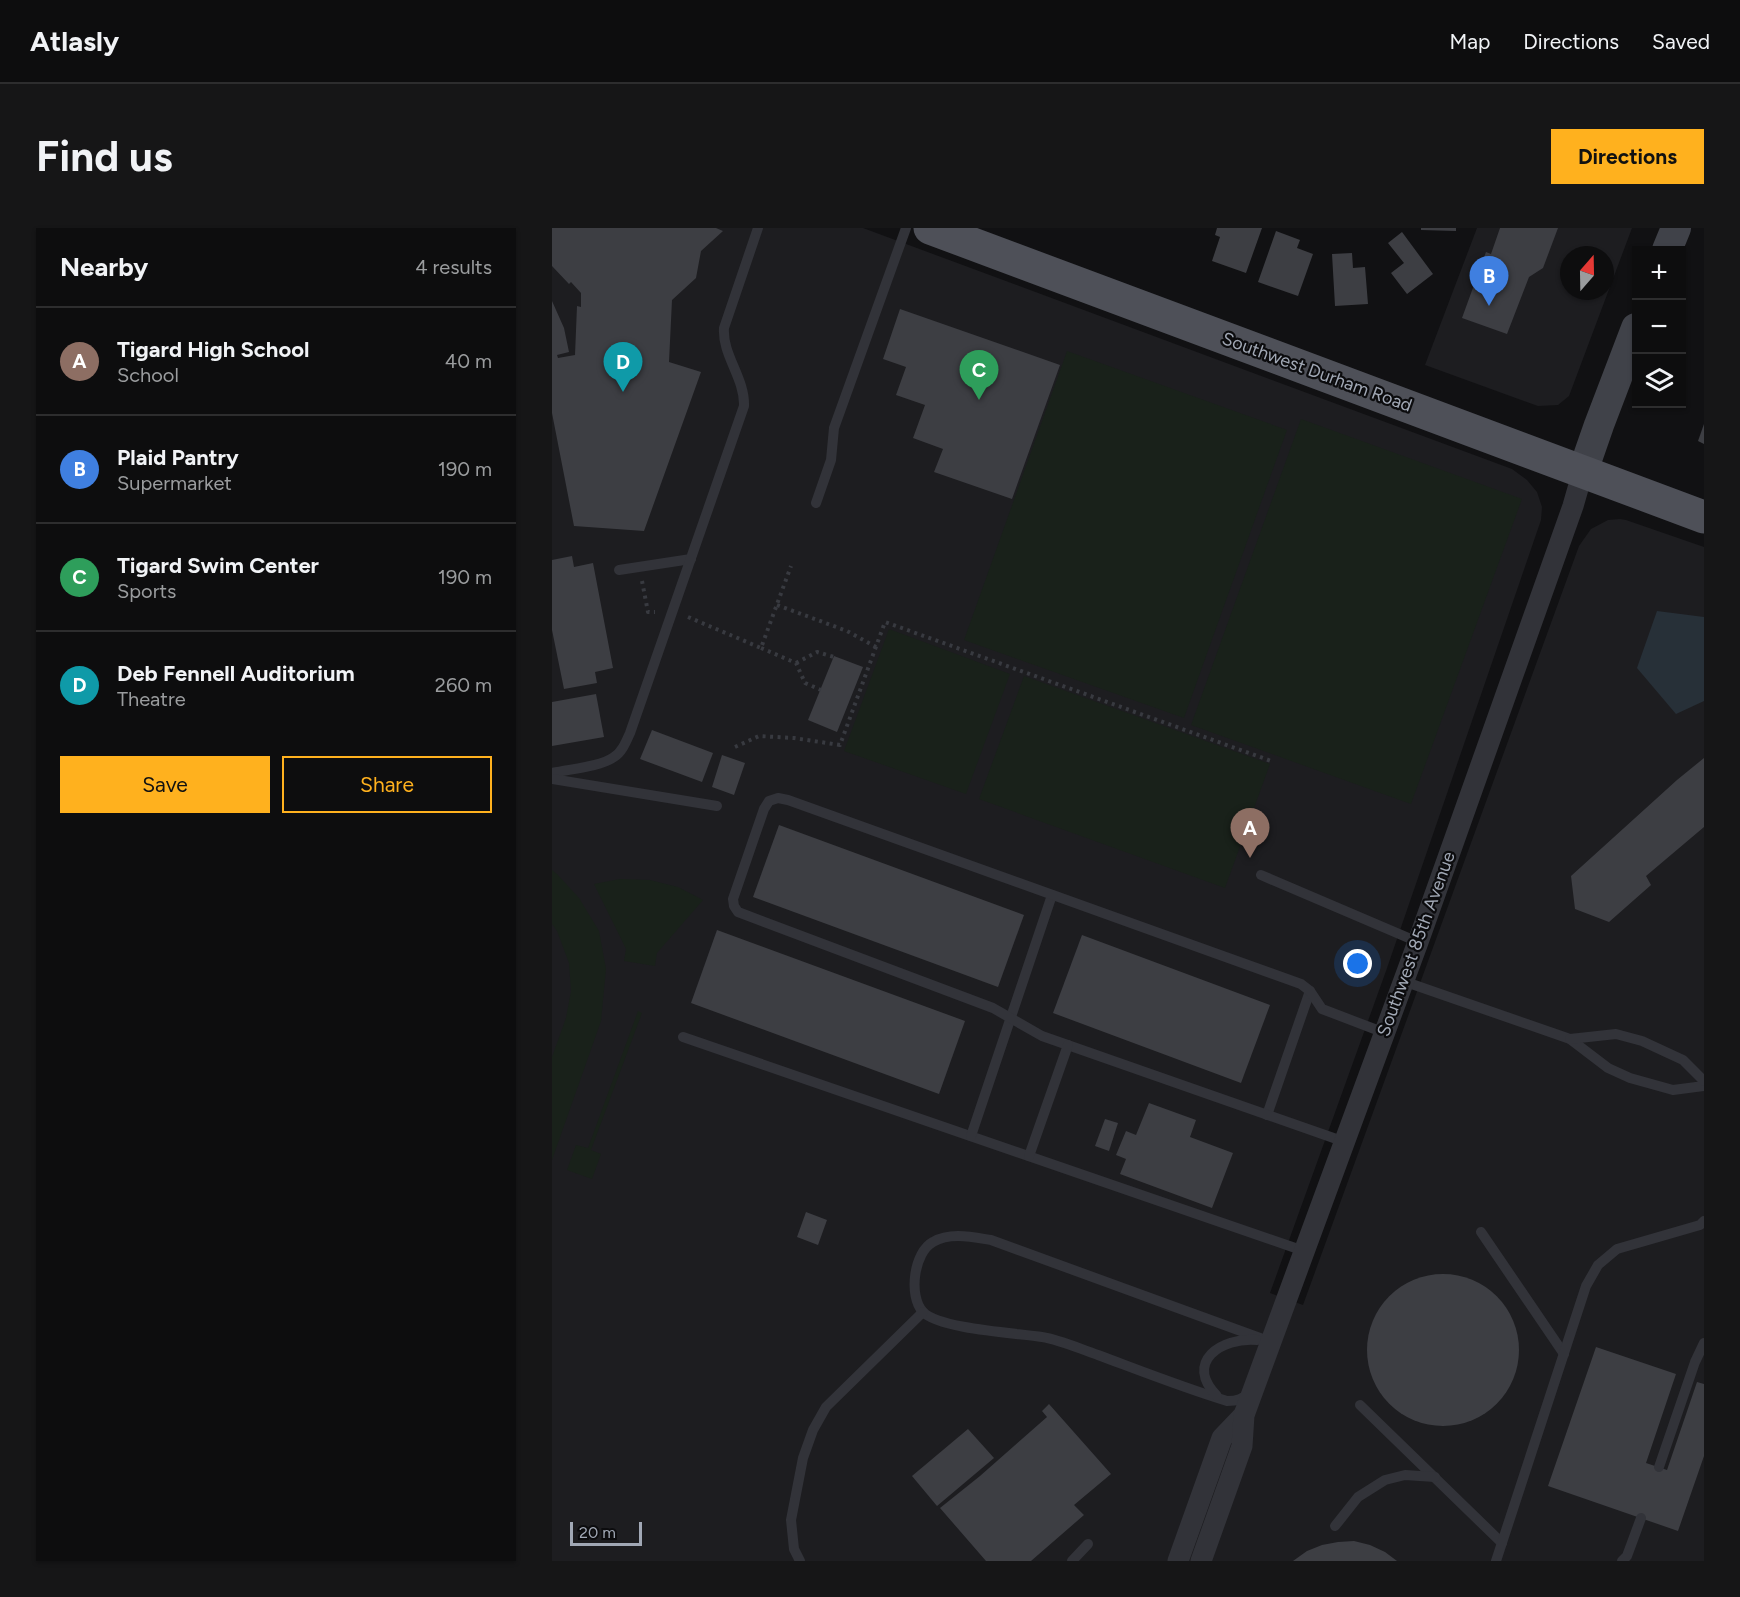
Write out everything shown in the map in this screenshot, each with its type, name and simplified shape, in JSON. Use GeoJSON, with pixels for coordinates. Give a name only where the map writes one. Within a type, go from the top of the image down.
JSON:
{"type":"FeatureCollection","features":[{"type":"Feature","properties":{"kind":"main road"},"geometry":{"type":"LineString","coordinates":[[1669,246],[1676,228]]}},
{"type":"Feature","properties":{"kind":"main road","name":"Southwest Durham Road"},"geometry":{"type":"LineString","coordinates":[[937,229],[1704,517]]}},
{"type":"Feature","properties":{"kind":"main road"},"geometry":{"type":"LineString","coordinates":[[1583,471],[1632,338]]}},
{"type":"Feature","properties":{"kind":"street","name":"Southwest 85th Avenue"},"geometry":{"type":"LineString","coordinates":[[1201,1561],[1242,1446],[1244,1415],[1404,981],[1573,506],[1583,471]]}},
{"type":"Feature","properties":{"kind":"street","name":"Southwest 85th Avenue"},"geometry":{"type":"LineString","coordinates":[[1178,1561],[1222,1438],[1244,1415]]}},
{"type":"Feature","properties":{"kind":"lane"},"geometry":{"type":"LineString","coordinates":[[552,773],[604,762],[615,757],[624,747],[630,733],[744,406],[741,384],[723,339],[724,328],[758,228]]}},
{"type":"Feature","properties":{"kind":"lane"},"geometry":{"type":"LineString","coordinates":[[816,503],[831,460],[834,428],[906,228]]}},
{"type":"Feature","properties":{"kind":"lane"},"geometry":{"type":"LineString","coordinates":[[619,570],[691,559]]}},
{"type":"Feature","properties":{"kind":"lane"},"geometry":{"type":"LineString","coordinates":[[552,779],[717,806]]}},
{"type":"Feature","properties":{"kind":"lane"},"geometry":{"type":"LineString","coordinates":[[1344,1142],[1042,1036],[982,1004],[738,912],[733,899],[764,809],[769,801],[778,798],[1301,984],[1310,991],[1322,1009],[1384,1033]]}},
{"type":"Feature","properties":{"kind":"lane"},"geometry":{"type":"LineString","coordinates":[[1261,875],[1418,942]]}},
{"type":"Feature","properties":{"kind":"lane"},"geometry":{"type":"LineString","coordinates":[[971,1136],[1052,895]]}},
{"type":"Feature","properties":{"kind":"lane"},"geometry":{"type":"LineString","coordinates":[[1404,981],[1570,1039],[1608,1068],[1630,1078],[1672,1090],[1704,1086]]}},
{"type":"Feature","properties":{"kind":"lane"},"geometry":{"type":"LineString","coordinates":[[1267,1114],[1310,991]]}},
{"type":"Feature","properties":{"kind":"lane"},"geometry":{"type":"LineString","coordinates":[[1570,1039],[1616,1034],[1642,1041],[1683,1060],[1704,1082]]}},
{"type":"Feature","properties":{"kind":"lane"},"geometry":{"type":"LineString","coordinates":[[683,1037],[1304,1251]]}},
{"type":"Feature","properties":{"kind":"lane"},"geometry":{"type":"LineString","coordinates":[[1029,1156],[1068,1045]]}},
{"type":"Feature","properties":{"kind":"lane"},"geometry":{"type":"LineString","coordinates":[[1496,1561],[1586,1286],[1598,1265],[1617,1250],[1703,1225]]}},
{"type":"Feature","properties":{"kind":"lane"},"geometry":{"type":"LineString","coordinates":[[1481,1232],[1564,1354]]}},
{"type":"Feature","properties":{"kind":"lane"},"geometry":{"type":"LineString","coordinates":[[1254,1389],[1245,1398],[1227,1401],[1046,1337],[948,1324],[923,1312],[916,1300],[914,1279],[920,1258],[931,1242],[946,1237],[967,1236],[991,1240],[1271,1342]]}},
{"type":"Feature","properties":{"kind":"lane"},"geometry":{"type":"LineString","coordinates":[[800,1561],[794,1549],[791,1520],[803,1458],[813,1430],[826,1407],[923,1312]]}},
{"type":"Feature","properties":{"kind":"lane"},"geometry":{"type":"LineString","coordinates":[[1220,1399],[1205,1378],[1206,1362],[1213,1351],[1244,1339],[1271,1342]]}},
{"type":"Feature","properties":{"kind":"lane"},"geometry":{"type":"LineString","coordinates":[[1659,1467],[1704,1342]]}},
{"type":"Feature","properties":{"kind":"lane"},"geometry":{"type":"LineString","coordinates":[[1360,1405],[1502,1543]]}},
{"type":"Feature","properties":{"kind":"lane"},"geometry":{"type":"LineString","coordinates":[[1335,1526],[1358,1497],[1385,1480],[1405,1475],[1435,1477]]}},
{"type":"Feature","properties":{"kind":"lane"},"geometry":{"type":"LineString","coordinates":[[1622,1561],[1627,1556],[1641,1518]]}},
{"type":"Feature","properties":{"kind":"lane"},"geometry":{"type":"LineString","coordinates":[[1072,1561],[1088,1544]]}},
{"type":"Feature","properties":{"kind":"path"},"geometry":{"type":"LineString","coordinates":[[761,648],[791,566]]}},
{"type":"Feature","properties":{"kind":"path"},"geometry":{"type":"LineString","coordinates":[[639,567],[648,612],[682,614],[796,663],[805,683],[821,690]]}},
{"type":"Feature","properties":{"kind":"path"},"geometry":{"type":"LineString","coordinates":[[777,605],[847,631],[876,647]]}},
{"type":"Feature","properties":{"kind":"path"},"geometry":{"type":"LineString","coordinates":[[735,747],[759,736],[794,738],[840,745],[885,622],[1274,762]]}},
{"type":"Feature","properties":{"kind":"path"},"geometry":{"type":"LineString","coordinates":[[796,663],[817,652],[834,657]]}},
{"type":"Feature","properties":{"kind":"shaded area"},"geometry":{"type":"Polygon","coordinates":[[[552,228],[863,228],[1512,469],[1527,480],[1537,492],[1542,507],[1541,520],[1386,971],[1270,1293],[1303,1305],[1579,546],[1591,529],[1608,520],[1620,519],[1704,547],[1704,1561],[552,1561],[552,228]]]}},
{"type":"Feature","properties":{"kind":"shaded area"},"geometry":{"type":"Polygon","coordinates":[[[1477,228],[1632,228],[1614,276],[1614,246],[1560,246],[1560,300],[1605,300],[1569,396],[1558,405],[1538,406],[1425,365],[1477,228]]]}},
{"type":"Feature","properties":{"kind":"shaded area"},"geometry":{"type":"Polygon","coordinates":[[[1067,351],[1287,430],[1184,718],[964,640],[1067,351]]]}},
{"type":"Feature","properties":{"kind":"shaded area"},"geometry":{"type":"Polygon","coordinates":[[[1301,419],[1522,499],[1411,804],[1191,725],[1301,419]]]}},
{"type":"Feature","properties":{"kind":"shaded area"},"geometry":{"type":"Polygon","coordinates":[[[1657,611],[1704,617],[1704,701],[1676,714],[1637,668],[1657,611]]]}},
{"type":"Feature","properties":{"kind":"shaded area"},"geometry":{"type":"Polygon","coordinates":[[[889,629],[1010,674],[966,794],[844,751],[889,629]]]}},
{"type":"Feature","properties":{"kind":"shaded area"},"geometry":{"type":"Polygon","coordinates":[[[1024,676],[1270,764],[1225,888],[979,799],[1024,676]]]}},
{"type":"Feature","properties":{"kind":"shaded area"},"geometry":{"type":"Polygon","coordinates":[[[552,870],[579,898],[599,931],[606,969],[601,1021],[552,1160],[552,1057],[566,1018],[571,991],[569,963],[552,924],[552,870]]]}},
{"type":"Feature","properties":{"kind":"shaded area"},"geometry":{"type":"Polygon","coordinates":[[[620,879],[650,880],[678,887],[703,900],[657,953],[655,966],[624,961],[626,949],[594,884],[620,879]]]}},
{"type":"Feature","properties":{"kind":"shaded area"},"geometry":{"type":"Polygon","coordinates":[[[638,1011],[642,1013],[591,1150],[601,1154],[592,1179],[567,1170],[576,1145],[588,1148],[638,1011]]]}},
{"type":"Feature","properties":{"kind":"building"},"geometry":{"type":"Polygon","coordinates":[[[552,228],[716,228],[723,231],[701,251],[696,278],[672,300],[669,362],[701,372],[644,531],[574,526],[552,413],[552,301],[564,328],[569,352],[557,355],[558,358],[575,355],[577,306],[581,307],[581,293],[552,266],[552,228]]]}},
{"type":"Feature","properties":{"kind":"building"},"geometry":{"type":"Polygon","coordinates":[[[1217,228],[1262,228],[1246,273],[1212,261],[1220,237],[1215,235],[1217,228]]]}},
{"type":"Feature","properties":{"kind":"building"},"geometry":{"type":"Polygon","coordinates":[[[1421,228],[1456,228],[1456,231],[1421,230],[1421,228]]]}},
{"type":"Feature","properties":{"kind":"building"},"geometry":{"type":"Polygon","coordinates":[[[1500,228],[1558,228],[1543,268],[1529,277],[1507,334],[1462,318],[1486,252],[1491,254],[1500,228]]]}},
{"type":"Feature","properties":{"kind":"building"},"geometry":{"type":"Polygon","coordinates":[[[1276,231],[1300,240],[1297,248],[1313,254],[1298,296],[1258,282],[1276,231]]]}},
{"type":"Feature","properties":{"kind":"building"},"geometry":{"type":"Polygon","coordinates":[[[1402,232],[1433,274],[1407,294],[1391,273],[1404,263],[1388,243],[1402,232]]]}},
{"type":"Feature","properties":{"kind":"building"},"geometry":{"type":"Polygon","coordinates":[[[1352,253],[1353,268],[1365,267],[1368,304],[1335,306],[1332,254],[1352,253]]]}},
{"type":"Feature","properties":{"kind":"building"},"geometry":{"type":"Polygon","coordinates":[[[900,309],[1060,365],[1012,499],[934,472],[943,449],[913,438],[925,405],[896,395],[906,367],[883,359],[900,309]]]}},
{"type":"Feature","properties":{"kind":"building"},"geometry":{"type":"Polygon","coordinates":[[[1704,424],[1704,444],[1698,441],[1704,424]]]}},
{"type":"Feature","properties":{"kind":"building"},"geometry":{"type":"Polygon","coordinates":[[[572,556],[574,567],[593,563],[613,668],[595,672],[597,683],[564,689],[552,630],[552,560],[572,556]]]}},
{"type":"Feature","properties":{"kind":"building"},"geometry":{"type":"Polygon","coordinates":[[[834,656],[863,667],[837,732],[808,720],[834,656]]]}},
{"type":"Feature","properties":{"kind":"building"},"geometry":{"type":"Polygon","coordinates":[[[596,694],[604,737],[552,746],[552,702],[596,694]]]}},
{"type":"Feature","properties":{"kind":"building"},"geometry":{"type":"Polygon","coordinates":[[[652,730],[713,753],[702,782],[640,759],[652,730]]]}},
{"type":"Feature","properties":{"kind":"building"},"geometry":{"type":"Polygon","coordinates":[[[722,755],[745,763],[734,795],[712,787],[722,755]]]}},
{"type":"Feature","properties":{"kind":"building"},"geometry":{"type":"Polygon","coordinates":[[[1704,758],[1704,827],[1646,876],[1651,885],[1609,922],[1575,909],[1571,876],[1704,758]]]}},
{"type":"Feature","properties":{"kind":"building"},"geometry":{"type":"Polygon","coordinates":[[[779,825],[1024,915],[998,987],[753,897],[779,825]]]}},
{"type":"Feature","properties":{"kind":"building"},"geometry":{"type":"Polygon","coordinates":[[[717,930],[965,1021],[939,1094],[691,1003],[717,930]]]}},
{"type":"Feature","properties":{"kind":"building"},"geometry":{"type":"Polygon","coordinates":[[[1082,935],[1270,1005],[1241,1083],[1053,1013],[1082,935]]]}},
{"type":"Feature","properties":{"kind":"building"},"geometry":{"type":"Polygon","coordinates":[[[1149,1103],[1196,1120],[1190,1137],[1233,1153],[1212,1208],[1120,1174],[1126,1159],[1116,1155],[1126,1131],[1136,1135],[1149,1103]]]}},
{"type":"Feature","properties":{"kind":"building"},"geometry":{"type":"Polygon","coordinates":[[[1105,1119],[1118,1123],[1109,1151],[1095,1146],[1105,1119]]]}},
{"type":"Feature","properties":{"kind":"building"},"geometry":{"type":"Polygon","coordinates":[[[806,1212],[827,1220],[818,1245],[797,1237],[806,1212]]]}},
{"type":"Feature","properties":{"kind":"building"},"geometry":{"type":"Polygon","coordinates":[[[1443,1274],[1458,1275],[1472,1280],[1497,1296],[1513,1321],[1518,1335],[1518,1365],[1513,1379],[1497,1404],[1472,1420],[1458,1425],[1443,1426],[1428,1425],[1414,1420],[1389,1404],[1373,1379],[1368,1365],[1367,1350],[1368,1335],[1373,1321],[1389,1296],[1414,1280],[1428,1275],[1443,1274]]]}},
{"type":"Feature","properties":{"kind":"building"},"geometry":{"type":"Polygon","coordinates":[[[1596,1347],[1676,1374],[1646,1463],[1667,1470],[1697,1382],[1704,1384],[1704,1456],[1678,1531],[1548,1486],[1596,1347]]]}},
{"type":"Feature","properties":{"kind":"building"},"geometry":{"type":"Polygon","coordinates":[[[1049,1404],[1111,1474],[1074,1505],[1084,1515],[1031,1561],[986,1561],[940,1508],[1047,1417],[1042,1411],[1049,1404]]]}},
{"type":"Feature","properties":{"kind":"building"},"geometry":{"type":"Polygon","coordinates":[[[968,1429],[994,1458],[937,1506],[912,1476],[968,1429]]]}},
{"type":"Feature","properties":{"kind":"building"},"geometry":{"type":"Polygon","coordinates":[[[1354,1541],[1370,1545],[1397,1561],[1293,1561],[1307,1551],[1322,1545],[1354,1541]]]}},
{"type":"Feature","properties":{"kind":"place","name":"Plaid Pantry"},"geometry":{"type":"Point","coordinates":[1489,306]}},
{"type":"Feature","properties":{"kind":"place","name":"Deb Fennell Auditorium"},"geometry":{"type":"Point","coordinates":[623,392]}},
{"type":"Feature","properties":{"kind":"place","name":"Tigard Swim Center"},"geometry":{"type":"Point","coordinates":[979,400]}},
{"type":"Feature","properties":{"kind":"place","name":"Tigard High School"},"geometry":{"type":"Point","coordinates":[1250,858]}}]}
